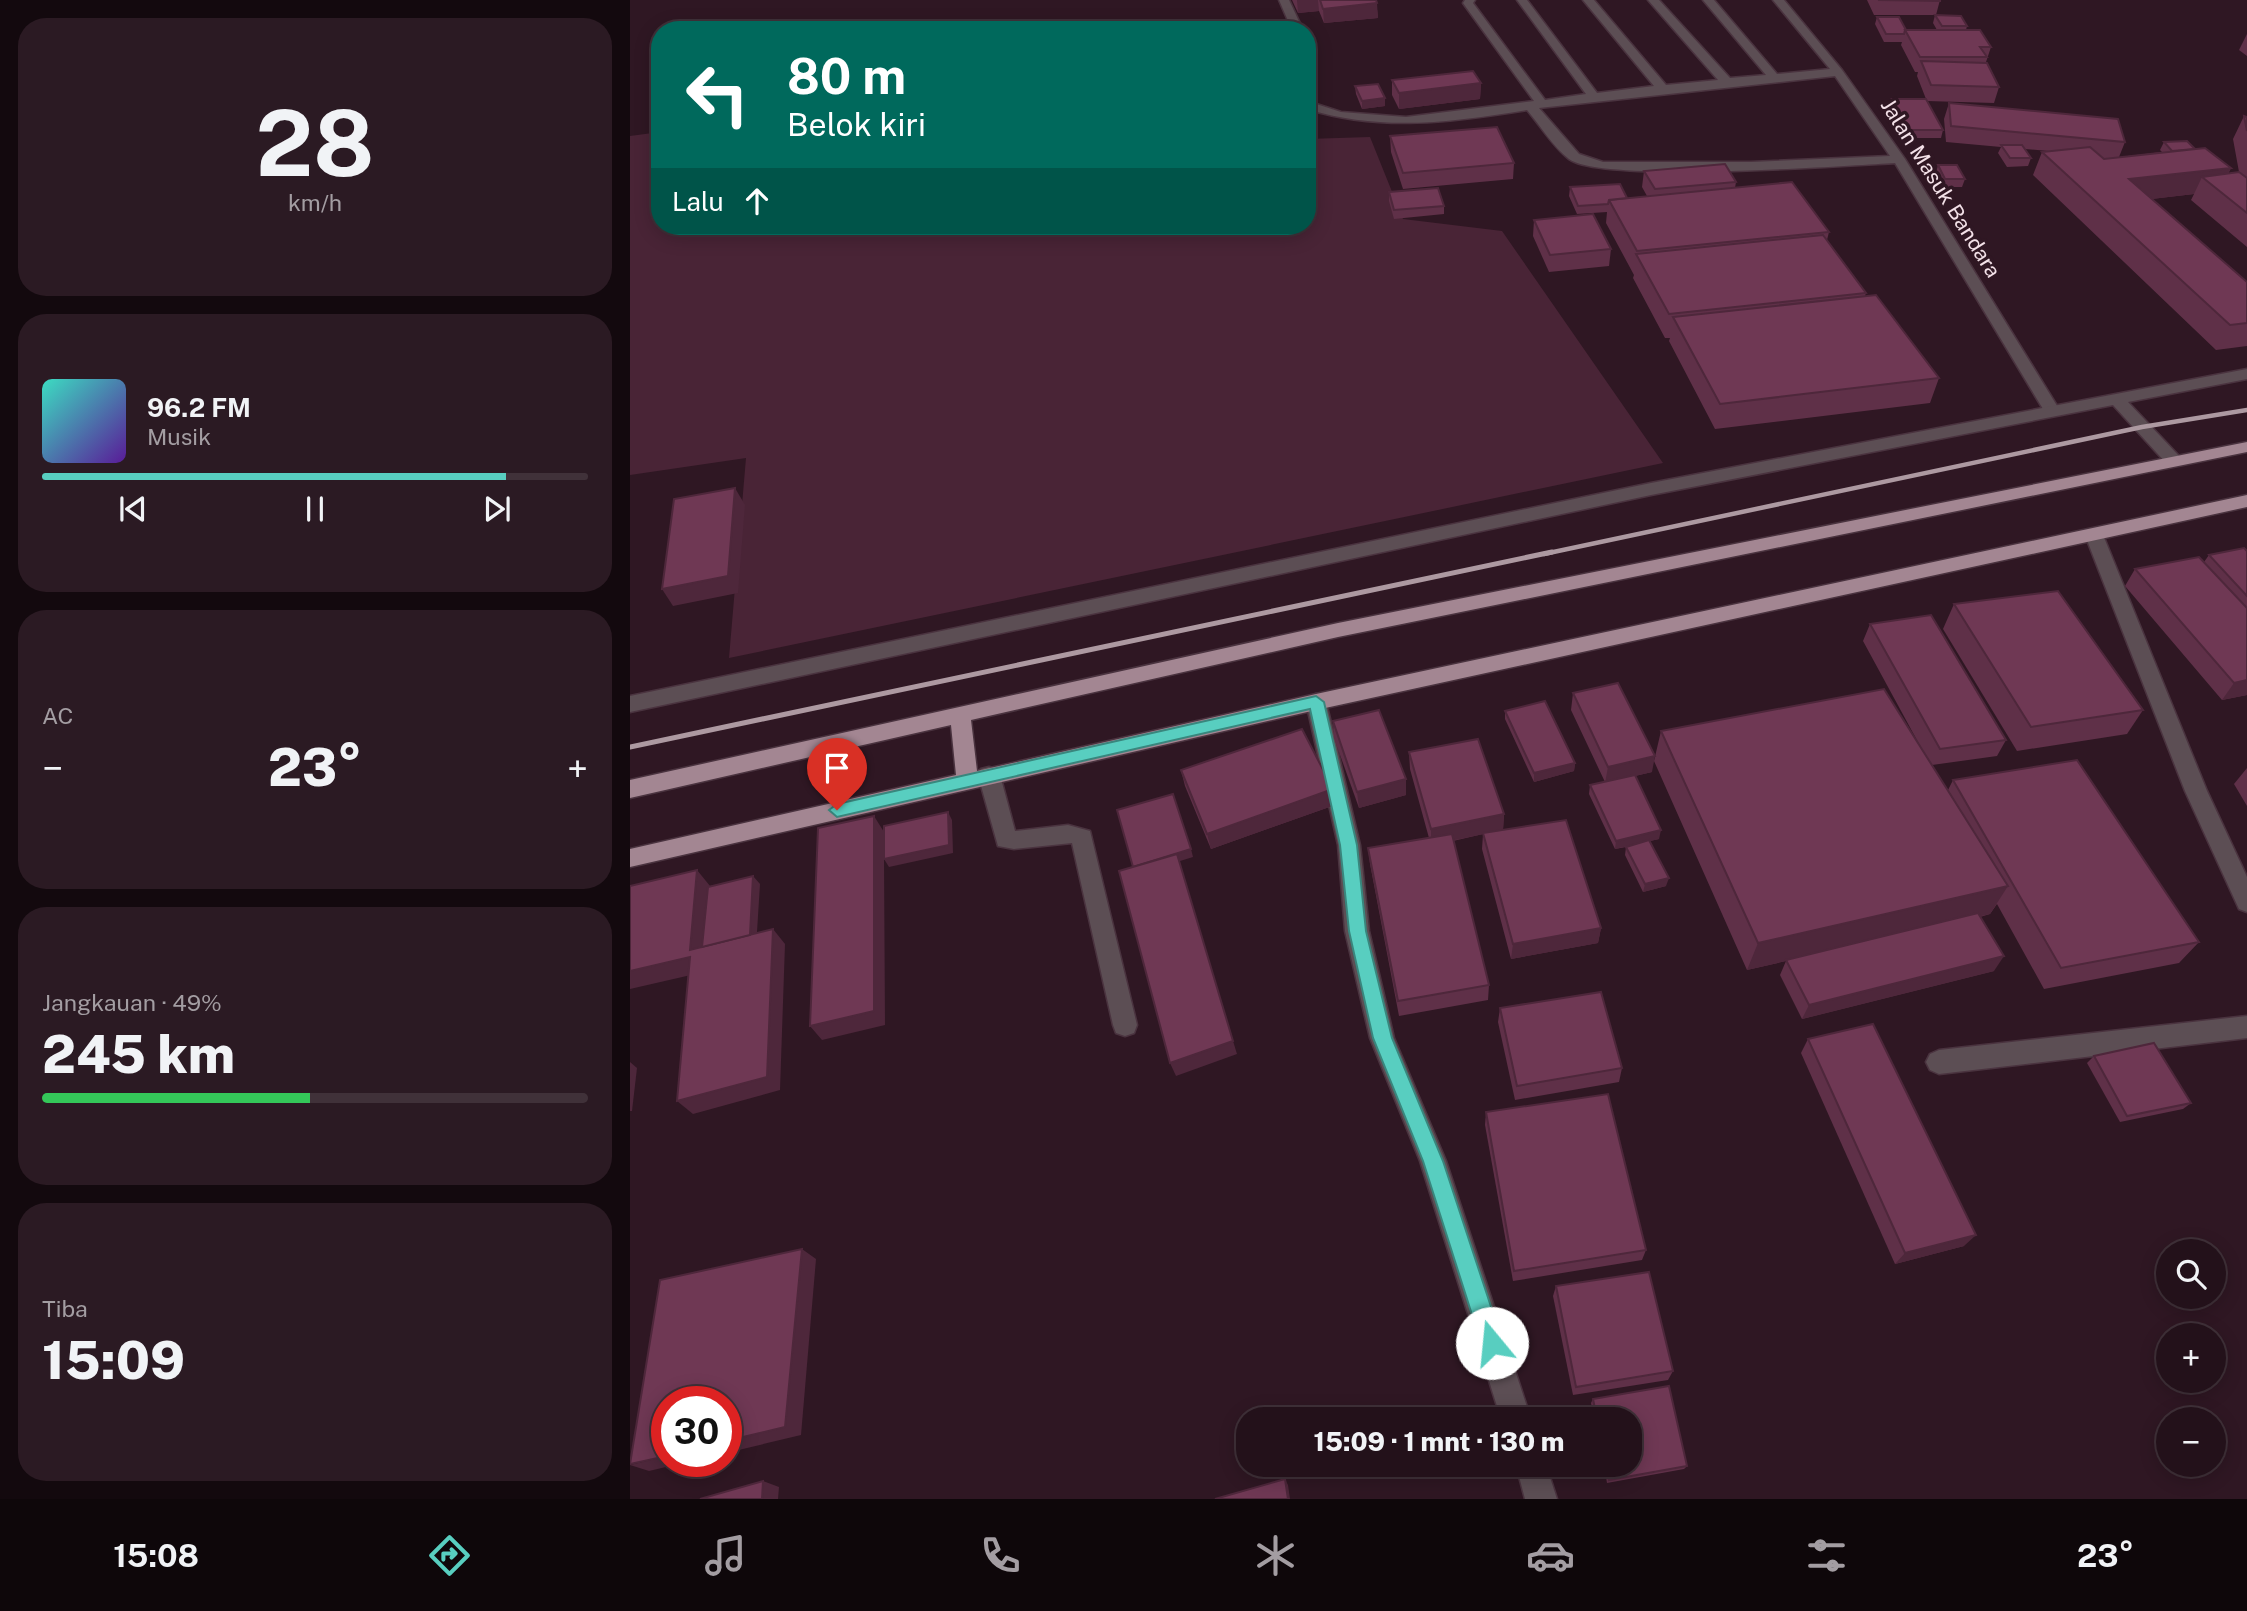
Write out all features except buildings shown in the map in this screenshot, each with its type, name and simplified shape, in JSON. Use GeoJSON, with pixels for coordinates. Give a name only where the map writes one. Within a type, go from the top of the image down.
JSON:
{"type":"FeatureCollection","features":[{"type":"Feature","properties":{"kind":"highway"},"geometry":{"type":"LineString","coordinates":[[630,789],[1338,630],[2247,447]]}},
{"type":"Feature","properties":{"kind":"highway"},"geometry":{"type":"LineString","coordinates":[[630,858],[1316,702],[2247,501]]}},
{"type":"Feature","properties":{"kind":"highway"},"geometry":{"type":"LineString","coordinates":[[960,714],[978,778]]}},
{"type":"Feature","properties":{"kind":"street"},"geometry":{"type":"LineString","coordinates":[[1284,0],[1294,21]]}},
{"type":"Feature","properties":{"kind":"street"},"geometry":{"type":"LineString","coordinates":[[1470,0],[1468,3],[1567,151],[1584,162],[1602,166],[1751,166],[1899,159]]}},
{"type":"Feature","properties":{"kind":"street"},"geometry":{"type":"LineString","coordinates":[[1522,0],[1594,97]]}},
{"type":"Feature","properties":{"kind":"street"},"geometry":{"type":"LineString","coordinates":[[1588,0],[1663,89]]}},
{"type":"Feature","properties":{"kind":"street"},"geometry":{"type":"LineString","coordinates":[[1653,0],[1727,82]]}},
{"type":"Feature","properties":{"kind":"street"},"geometry":{"type":"LineString","coordinates":[[1708,0],[1774,77]]}},
{"type":"Feature","properties":{"kind":"street","name":"Jalan Masuk Bandara"},"geometry":{"type":"LineString","coordinates":[[1778,0],[1838,72],[1899,159],[2051,410]]}},
{"type":"Feature","properties":{"kind":"street"},"geometry":{"type":"LineString","coordinates":[[1316,108],[1402,123],[1594,97],[1838,72]]}},
{"type":"Feature","properties":{"kind":"street"},"geometry":{"type":"LineString","coordinates":[[630,705],[1651,489],[2115,397],[2247,374]]}},
{"type":"Feature","properties":{"kind":"street"},"geometry":{"type":"LineString","coordinates":[[2115,397],[2172,460]]}},
{"type":"Feature","properties":{"kind":"street"},"geometry":{"type":"LineString","coordinates":[[2094,535],[2196,791],[2247,902]]}},
{"type":"Feature","properties":{"kind":"street"},"geometry":{"type":"LineString","coordinates":[[1316,702],[1349,845],[1357,931],[1382,1038],[1433,1161],[1512,1407]]}},
{"type":"Feature","properties":{"kind":"street"},"geometry":{"type":"LineString","coordinates":[[978,778],[1006,841],[1019,842],[1073,833],[1082,837],[1125,1025]]}},
{"type":"Feature","properties":{"kind":"street"},"geometry":{"type":"LineString","coordinates":[[1939,1062],[2247,1027]]}},
{"type":"Feature","properties":{"kind":"street"},"geometry":{"type":"LineString","coordinates":[[1535,1477],[1541,1499]]}},
{"type":"Feature","properties":{"kind":"shaded area"},"geometry":{"type":"Polygon","coordinates":[[[651,133],[651,235],[1316,235],[1316,139],[1370,137],[1403,219],[1502,231],[1663,463],[729,658],[746,458],[630,475],[630,136],[651,133]]]}},
{"type":"Feature","properties":{"kind":"railway"},"geometry":{"type":"LineString","coordinates":[[1544,554],[2142,427],[2247,410]]}},
{"type":"Feature","properties":{"kind":"railway"},"geometry":{"type":"LineString","coordinates":[[630,747],[1552,552]]}},
{"type":"Feature","properties":{"kind":"route"},"geometry":{"type":"LineString","coordinates":[[837,810],[1316,702],[1349,845],[1357,931],[1382,1038],[1433,1161],[1492,1343]]}}]}
